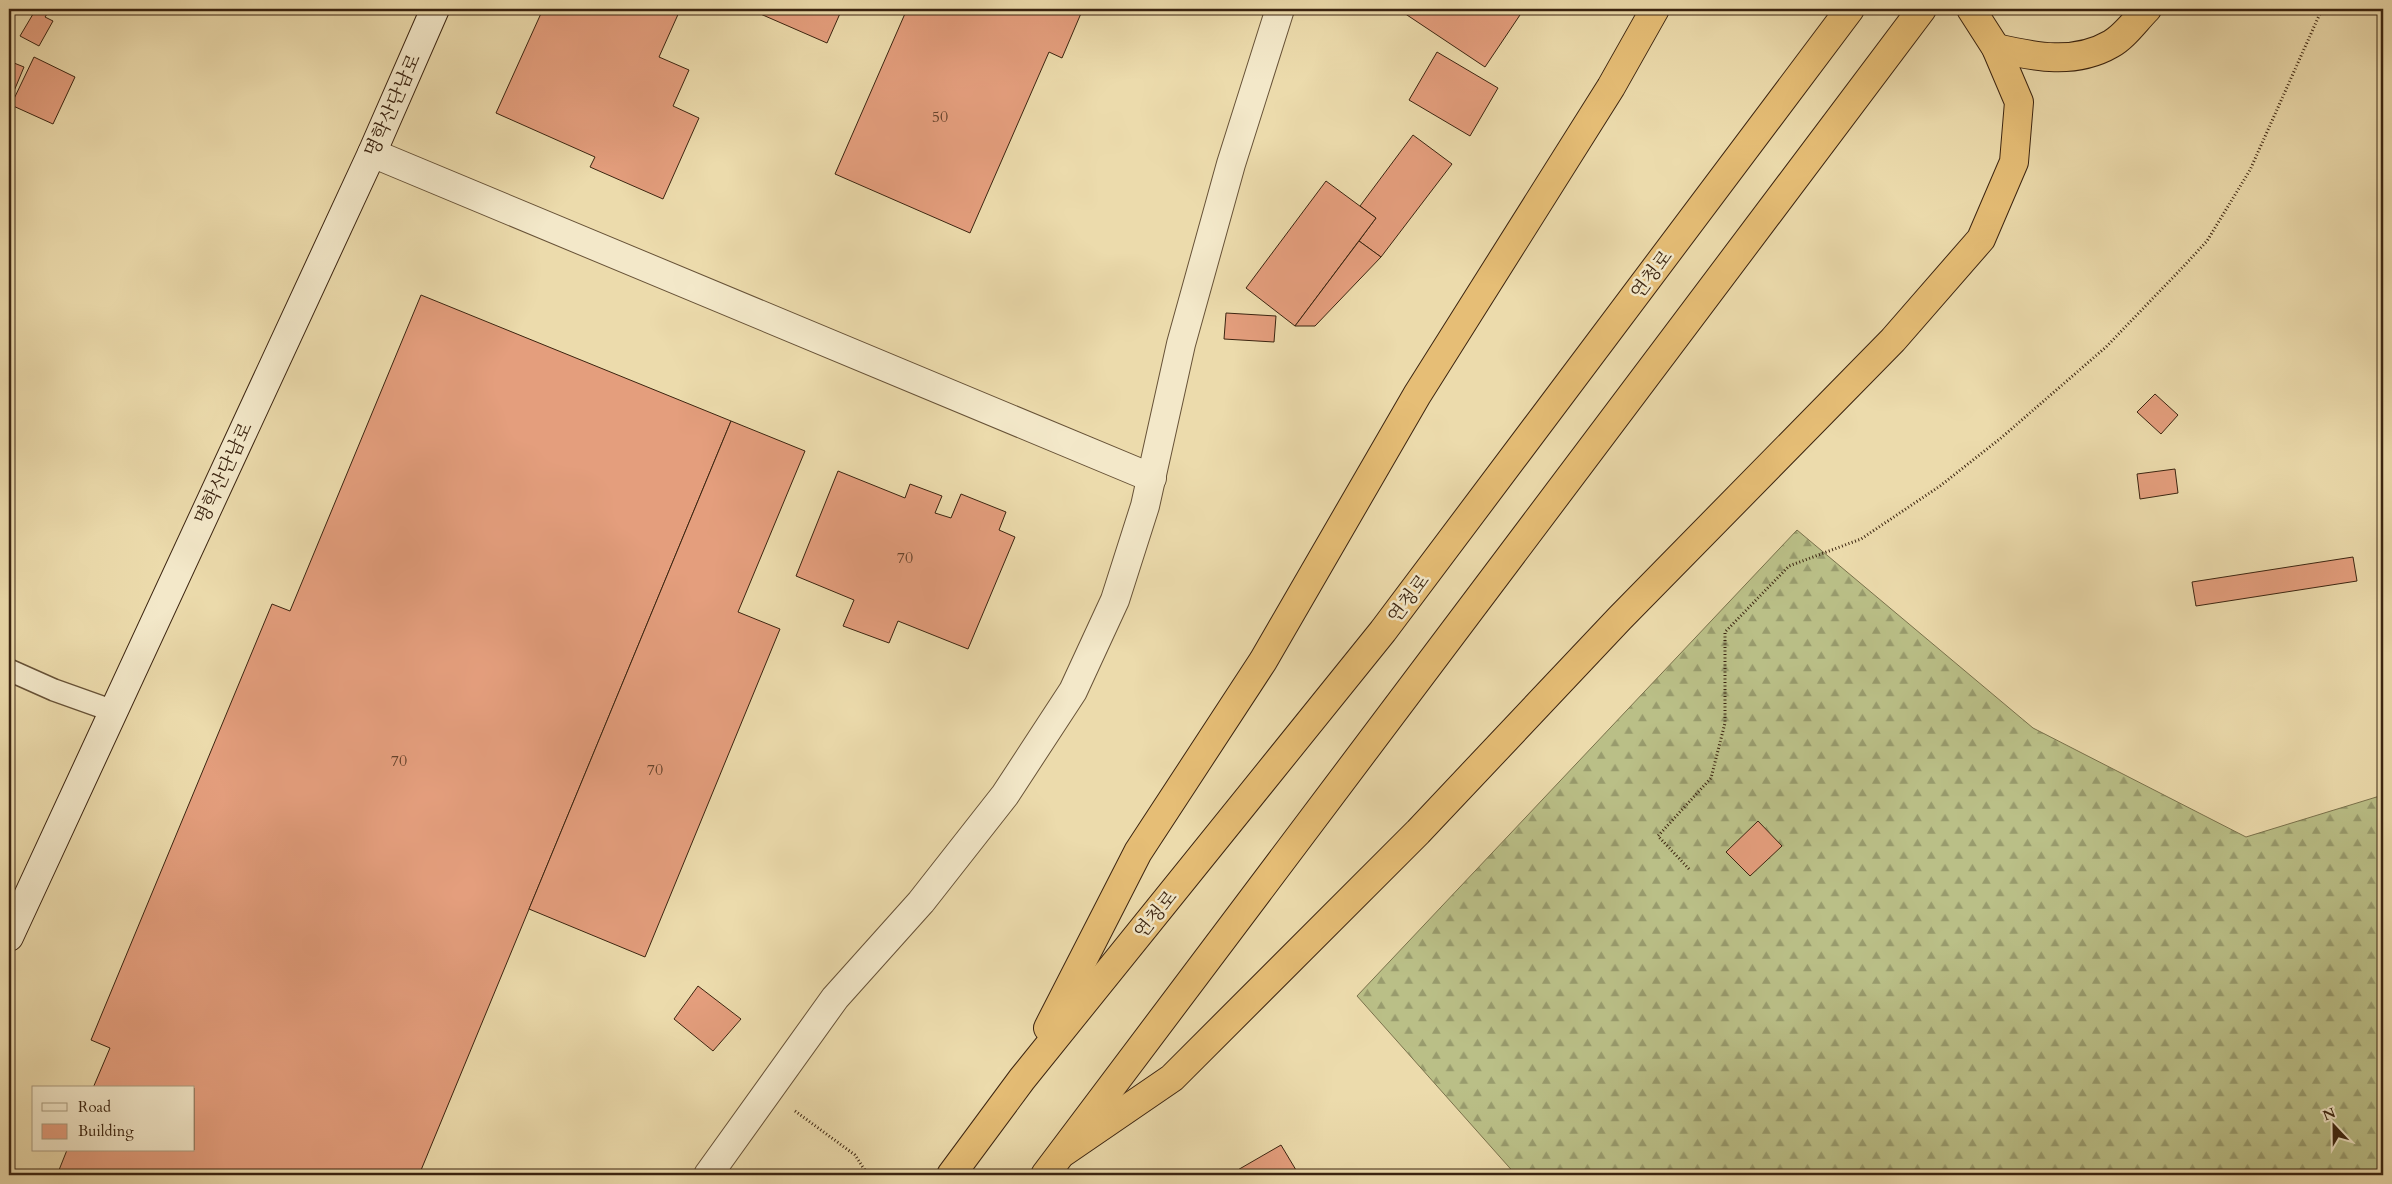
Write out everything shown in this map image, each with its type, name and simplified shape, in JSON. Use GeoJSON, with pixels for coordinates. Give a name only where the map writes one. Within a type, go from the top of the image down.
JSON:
{"type":"FeatureCollection","features":[{"type":"Feature","properties":{"kind":"highway"},"geometry":{"type":"LineString","coordinates":[[1022,1078],[1138,852],[1263,661],[1417,395],[1611,87],[1655,9]]}},
{"type":"Feature","properties":{"kind":"highway","name":"연청로"},"geometry":{"type":"LineString","coordinates":[[951,1175],[1022,1078],[1383,631],[1850,9]]}},
{"type":"Feature","properties":{"kind":"highway"},"geometry":{"type":"LineString","coordinates":[[1045,1175],[1922,9]]}},
{"type":"Feature","properties":{"kind":"highway"},"geometry":{"type":"LineString","coordinates":[[1064,1152],[1179,1071],[1418,832],[1620,618],[1893,340],[1981,239],[2014,162],[2019,102],[1996,48],[1971,9]]}},
{"type":"Feature","properties":{"kind":"highway"},"geometry":{"type":"LineString","coordinates":[[1996,48],[2035,57],[2081,57],[2113,44],[2147,9]]}},
{"type":"Feature","properties":{"kind":"street","name":"명학산단남로"},"geometry":{"type":"LineString","coordinates":[[9,937],[372,153],[435,9]]}},
{"type":"Feature","properties":{"kind":"street"},"geometry":{"type":"LineString","coordinates":[[708,1175],[835,998],[921,902],[1005,795],[1073,691],[1115,600],[1145,506],[1181,344],[1231,164],[1280,9]]}},
{"type":"Feature","properties":{"kind":"street"},"geometry":{"type":"LineString","coordinates":[[372,153],[1152,478]]}},
{"type":"Feature","properties":{"kind":"lane"},"geometry":{"type":"LineString","coordinates":[[9,670],[54,690],[113,712]]}},
{"type":"Feature","properties":{"kind":"path"},"geometry":{"type":"LineString","coordinates":[[1689,869],[1658,836],[1712,778],[1725,723],[1725,632],[1789,566],[1861,538],[1940,486],[2002,438],[2106,347],[2183,267],[2207,241],[2250,170],[2322,9]]}},
{"type":"Feature","properties":{"kind":"path"},"geometry":{"type":"LineString","coordinates":[[769,1091],[855,1155],[868,1175]]}},
{"type":"Feature","properties":{"kind":"green space"},"geometry":{"type":"Polygon","coordinates":[[[1797,530],[2033,728],[2246,837],[2383,795],[2383,1175],[1516,1175],[1357,996],[1797,530]]]}},
{"type":"Feature","properties":{"kind":"building"},"geometry":{"type":"Polygon","coordinates":[[[36,9],[49,11],[45,17],[53,21],[39,46],[20,36],[36,9]]]}},
{"type":"Feature","properties":{"kind":"building"},"geometry":{"type":"Polygon","coordinates":[[[543,9],[680,10],[659,57],[689,70],[673,106],[699,118],[663,199],[590,167],[595,157],[496,113],[543,9]]]}},
{"type":"Feature","properties":{"kind":"building"},"geometry":{"type":"Polygon","coordinates":[[[749,9],[842,9],[827,43],[749,9]]]}},
{"type":"Feature","properties":{"kind":"building"},"geometry":{"type":"Polygon","coordinates":[[[907,9],[1076,9],[1082,11],[1062,58],[1049,52],[970,233],[835,174],[907,9]]]}},
{"type":"Feature","properties":{"kind":"building"},"geometry":{"type":"Polygon","coordinates":[[[1398,9],[1524,9],[1485,67],[1398,9]]]}},
{"type":"Feature","properties":{"kind":"building"},"geometry":{"type":"Polygon","coordinates":[[[1437,52],[1498,88],[1470,136],[1409,100],[1437,52]]]}},
{"type":"Feature","properties":{"kind":"building"},"geometry":{"type":"Polygon","coordinates":[[[34,57],[75,77],[53,124],[11,105],[34,57]]]}},
{"type":"Feature","properties":{"kind":"building"},"geometry":{"type":"Polygon","coordinates":[[[9,61],[24,67],[9,103],[9,61]]]}},
{"type":"Feature","properties":{"kind":"building"},"geometry":{"type":"Polygon","coordinates":[[[1413,135],[1452,164],[1381,257],[1359,241],[1376,218],[1360,206],[1413,135]]]}},
{"type":"Feature","properties":{"kind":"building"},"geometry":{"type":"Polygon","coordinates":[[[1326,181],[1376,218],[1295,326],[1246,288],[1326,181]]]}},
{"type":"Feature","properties":{"kind":"building"},"geometry":{"type":"Polygon","coordinates":[[[1359,241],[1381,257],[1315,326],[1295,326],[1359,241]]]}},
{"type":"Feature","properties":{"kind":"building"},"geometry":{"type":"Polygon","coordinates":[[[421,295],[731,421],[419,1175],[57,1175],[66,1152],[195,1152],[195,1086],[94,1086],[110,1048],[91,1040],[272,604],[290,611],[421,295]]]}},
{"type":"Feature","properties":{"kind":"building"},"geometry":{"type":"Polygon","coordinates":[[[1226,313],[1276,316],[1274,342],[1224,339],[1226,313]]]}},
{"type":"Feature","properties":{"kind":"building"},"geometry":{"type":"Polygon","coordinates":[[[2155,394],[2178,415],[2161,434],[2137,412],[2155,394]]]}},
{"type":"Feature","properties":{"kind":"building"},"geometry":{"type":"Polygon","coordinates":[[[731,421],[805,451],[738,612],[780,629],[645,957],[529,909],[731,421]]]}},
{"type":"Feature","properties":{"kind":"building"},"geometry":{"type":"Polygon","coordinates":[[[2175,469],[2178,493],[2140,499],[2137,474],[2175,469]]]}},
{"type":"Feature","properties":{"kind":"building"},"geometry":{"type":"Polygon","coordinates":[[[838,471],[905,498],[910,484],[942,496],[935,513],[951,518],[961,494],[1006,512],[999,530],[1015,537],[968,649],[898,621],[889,643],[843,626],[854,600],[796,576],[838,471]]]}},
{"type":"Feature","properties":{"kind":"building"},"geometry":{"type":"Polygon","coordinates":[[[2353,557],[2357,581],[2196,606],[2192,582],[2353,557]]]}},
{"type":"Feature","properties":{"kind":"building"},"geometry":{"type":"Polygon","coordinates":[[[1758,821],[1782,846],[1750,876],[1726,852],[1758,821]]]}},
{"type":"Feature","properties":{"kind":"building"},"geometry":{"type":"Polygon","coordinates":[[[698,986],[741,1019],[713,1051],[674,1019],[698,986]]]}},
{"type":"Feature","properties":{"kind":"building"},"geometry":{"type":"Polygon","coordinates":[[[1281,1145],[1299,1175],[1229,1175],[1281,1145]]]}},
{"type":"Feature","properties":{"kind":"building"},"geometry":{"type":"Polygon","coordinates":[[[1331,1171],[1333,1175],[1323,1175],[1331,1171]]]}}]}
